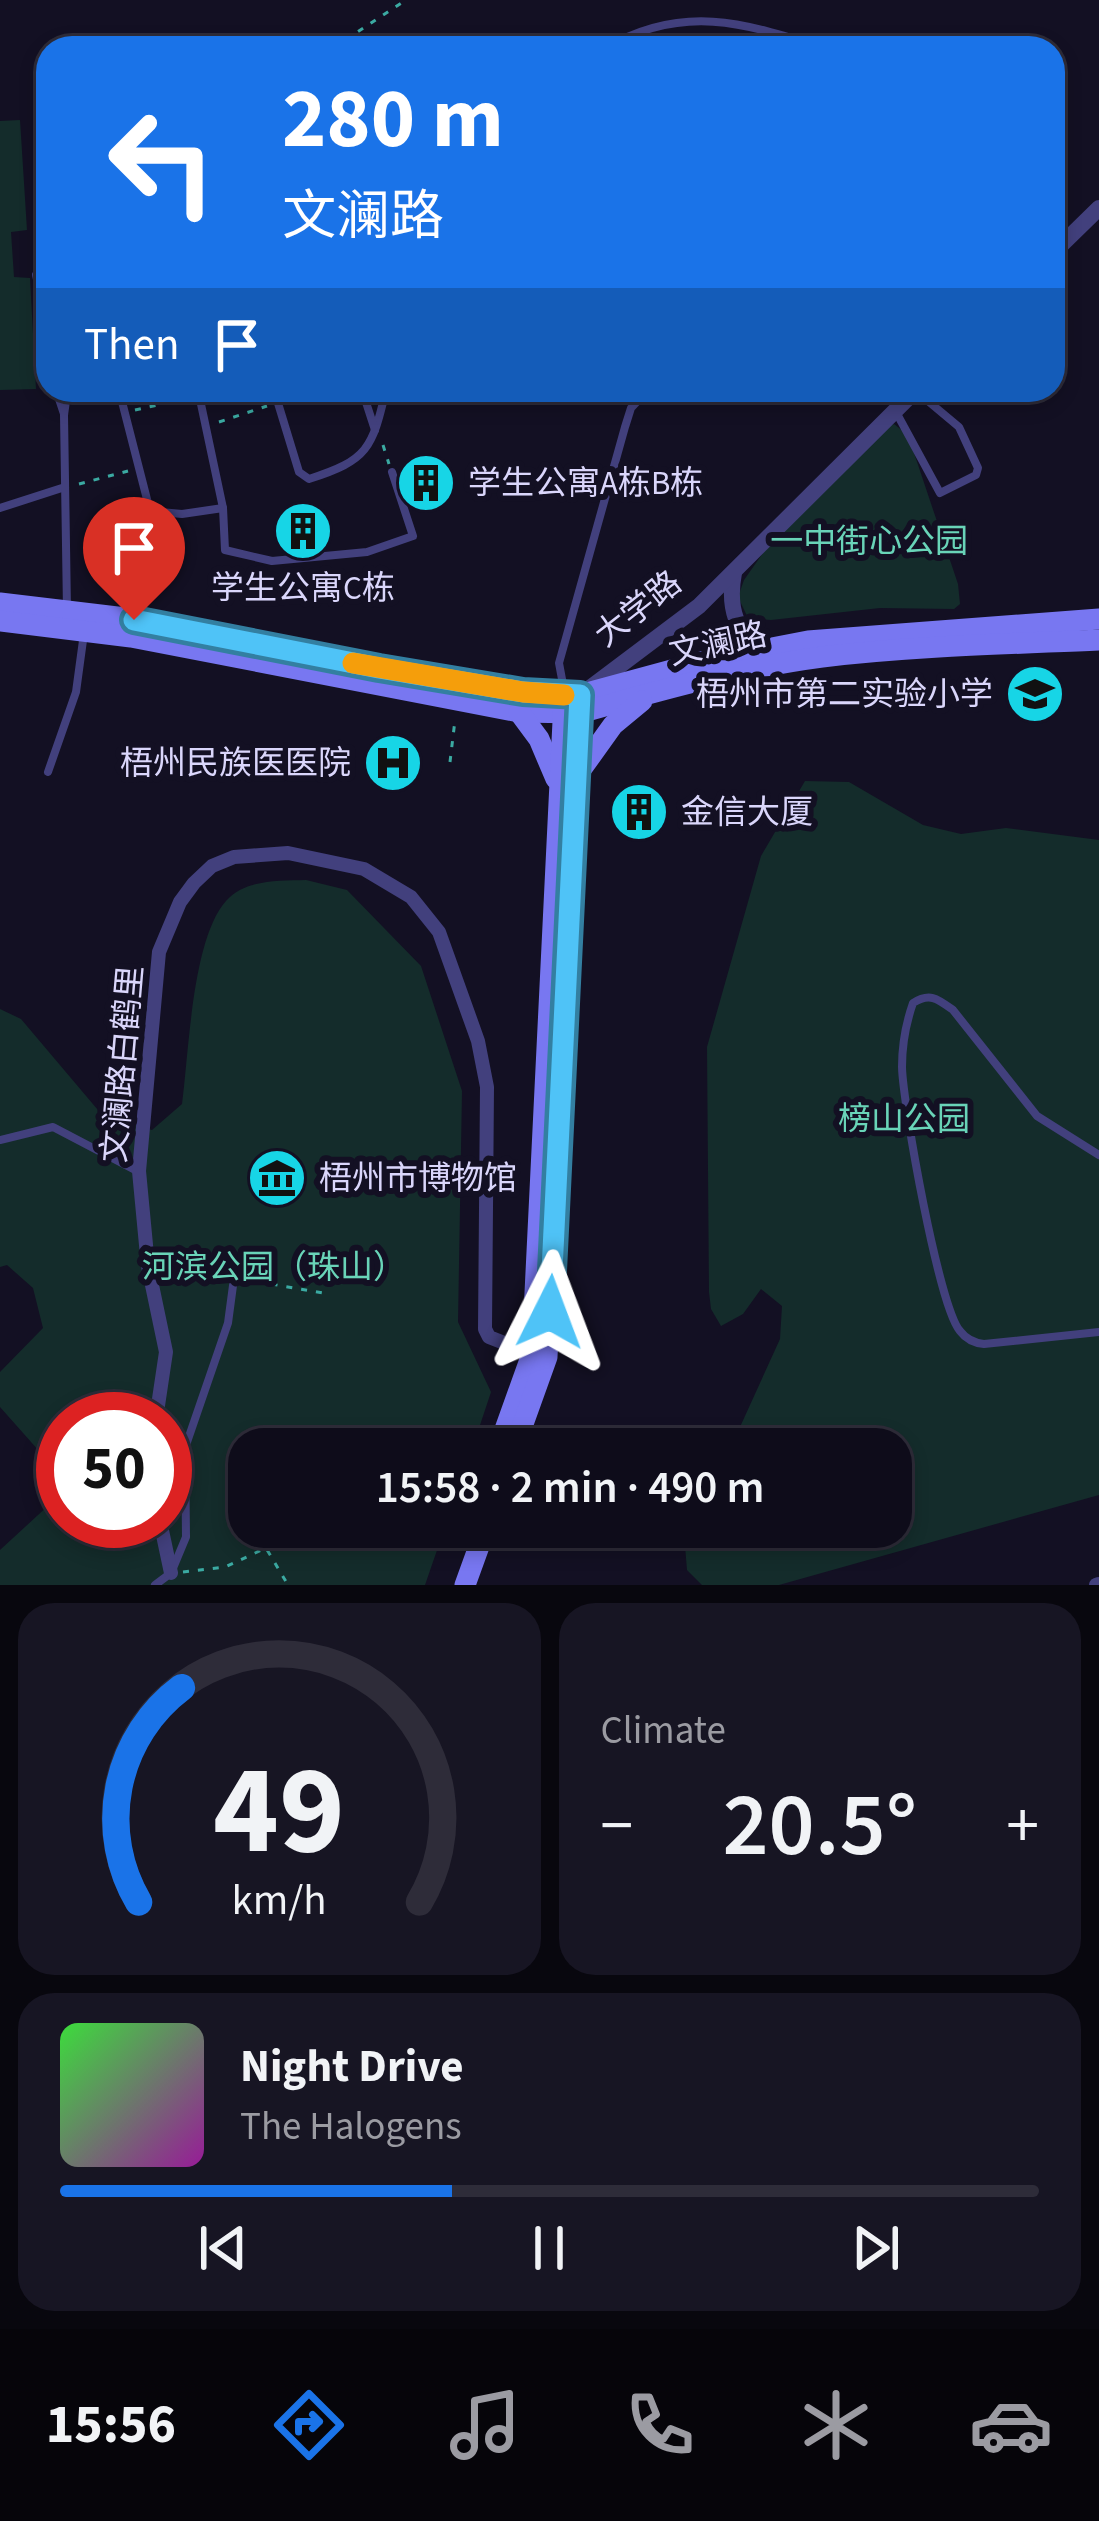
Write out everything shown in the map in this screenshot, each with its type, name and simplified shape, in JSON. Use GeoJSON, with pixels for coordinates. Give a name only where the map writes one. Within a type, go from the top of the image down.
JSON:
{"type":"FeatureCollection","features":[{"type":"Feature","properties":{"kind":"main road","name":"文澜路"},"geometry":{"type":"LineString","coordinates":[[0,603],[134,620],[572,704],[709,660],[808,641],[1099,619]]}},
{"type":"Feature","properties":{"kind":"main road","name":"文澜路"},"geometry":{"type":"LineString","coordinates":[[0,621],[84,632],[518,712],[655,692],[712,676],[820,658],[1099,640]]}},
{"type":"Feature","properties":{"kind":"main road"},"geometry":{"type":"LineString","coordinates":[[522,1428],[548,1357],[568,783],[613,724],[655,692]]}},
{"type":"Feature","properties":{"kind":"main road"},"geometry":{"type":"LineString","coordinates":[[506,1428],[532,1354],[572,704]]}},
{"type":"Feature","properties":{"kind":"main road"},"geometry":{"type":"LineString","coordinates":[[518,712],[568,783]]}},
{"type":"Feature","properties":{"kind":"main road"},"geometry":{"type":"LineString","coordinates":[[450,1585],[463,1548]]}},
{"type":"Feature","properties":{"kind":"main road"},"geometry":{"type":"LineString","coordinates":[[465,1585],[478,1548]]}},
{"type":"Feature","properties":{"kind":"street"},"geometry":{"type":"LineString","coordinates":[[1065,242],[1099,208]]}},
{"type":"Feature","properties":{"kind":"street","name":"大学路"},"geometry":{"type":"LineString","coordinates":[[572,704],[699,605],[905,402]]}},
{"type":"Feature","properties":{"kind":"street"},"geometry":{"type":"LineString","coordinates":[[734,572],[731,601],[740,628],[754,643],[772,648]]}},
{"type":"Feature","properties":{"kind":"street","name":"文澜路白鹤里"},"geometry":{"type":"LineString","coordinates":[[160,1392],[166,1352],[148,1266],[139,1171],[159,952],[180,902],[194,883],[212,866],[260,854],[310,856],[364,868],[390,882],[426,912],[453,963],[487,1087],[484,1329],[489,1337],[532,1354]]}},
{"type":"Feature","properties":{"kind":"street"},"geometry":{"type":"LineString","coordinates":[[166,1548],[171,1573]]}},
{"type":"Feature","properties":{"kind":"lane"},"geometry":{"type":"LineString","coordinates":[[631,36],[680,19],[718,20],[778,36]]}},
{"type":"Feature","properties":{"kind":"lane"},"geometry":{"type":"LineString","coordinates":[[60,402],[64,415]]}},
{"type":"Feature","properties":{"kind":"lane"},"geometry":{"type":"LineString","coordinates":[[66,402],[67,611]]}},
{"type":"Feature","properties":{"kind":"lane"},"geometry":{"type":"LineString","coordinates":[[124,402],[150,511],[182,514],[223,508]]}},
{"type":"Feature","properties":{"kind":"lane"},"geometry":{"type":"LineString","coordinates":[[201,402],[223,508],[225,550],[272,562],[367,552],[412,536],[392,472]]}},
{"type":"Feature","properties":{"kind":"lane"},"geometry":{"type":"LineString","coordinates":[[366,402],[376,428]]}},
{"type":"Feature","properties":{"kind":"lane"},"geometry":{"type":"LineString","coordinates":[[278,403],[299,472],[309,479],[353,465],[376,428],[383,402]]}},
{"type":"Feature","properties":{"kind":"lane"},"geometry":{"type":"LineString","coordinates":[[572,704],[559,663],[625,427],[637,402]]}},
{"type":"Feature","properties":{"kind":"lane"},"geometry":{"type":"LineString","coordinates":[[896,411],[940,493],[976,476],[978,467],[959,427],[930,402]]}},
{"type":"Feature","properties":{"kind":"lane"},"geometry":{"type":"LineString","coordinates":[[0,508],[65,487]]}},
{"type":"Feature","properties":{"kind":"lane"},"geometry":{"type":"LineString","coordinates":[[48,772],[76,692],[84,632]]}},
{"type":"Feature","properties":{"kind":"lane"},"geometry":{"type":"LineString","coordinates":[[1099,1156],[1037,1116],[953,1010],[937,998],[924,996],[913,1003],[904,1041],[903,1082],[935,1254],[960,1332],[984,1344],[1099,1332]]}},
{"type":"Feature","properties":{"kind":"lane"},"geometry":{"type":"LineString","coordinates":[[0,1140],[53,1127],[139,1171]]}},
{"type":"Feature","properties":{"kind":"lane"},"geometry":{"type":"LineString","coordinates":[[155,1585],[171,1573],[186,1537],[185,1448],[228,1323],[234,1278]]}},
{"type":"Feature","properties":{"kind":"path"},"geometry":{"type":"LineString","coordinates":[[350,36],[406,0]]}},
{"type":"Feature","properties":{"kind":"path"},"geometry":{"type":"LineString","coordinates":[[128,412],[165,402]]}},
{"type":"Feature","properties":{"kind":"path"},"geometry":{"type":"LineString","coordinates":[[206,426],[278,403]]}},
{"type":"Feature","properties":{"kind":"path"},"geometry":{"type":"LineString","coordinates":[[376,428],[392,472]]}},
{"type":"Feature","properties":{"kind":"path"},"geometry":{"type":"LineString","coordinates":[[65,487],[140,468]]}},
{"type":"Feature","properties":{"kind":"path"},"geometry":{"type":"LineString","coordinates":[[450,762],[458,701]]}},
{"type":"Feature","properties":{"kind":"path"},"geometry":{"type":"LineString","coordinates":[[234,1278],[323,1292]]}},
{"type":"Feature","properties":{"kind":"path"},"geometry":{"type":"LineString","coordinates":[[171,1573],[225,1567],[266,1549],[288,1585]]}},
{"type":"Feature","properties":{"kind":"green space"},"geometry":{"type":"Polygon","coordinates":[[[20,120],[27,230],[11,232],[14,277],[30,278],[36,389],[0,390],[0,121],[20,120]]]}},
{"type":"Feature","properties":{"kind":"green space","name":"一中街心公园"},"geometry":{"type":"Polygon","coordinates":[[[894,424],[908,435],[958,584],[960,604],[954,609],[880,608],[771,620],[748,618],[738,597],[763,553],[894,424]]]}},
{"type":"Feature","properties":{"kind":"green space","name":"榜山公园"},"geometry":{"type":"Polygon","coordinates":[[[805,781],[849,782],[923,825],[961,834],[1006,828],[1099,840],[1099,1495],[912,1548],[912,1428],[740,1428],[780,1339],[782,1306],[761,1289],[743,1314],[721,1326],[711,1309],[707,1047],[761,856],[805,781]]]}},
{"type":"Feature","properties":{"kind":"green space","name":"河滨公园（珠山）"},"geometry":{"type":"Polygon","coordinates":[[[306,880],[347,890],[421,966],[462,1091],[458,1322],[491,1392],[479,1428],[228,1428],[228,1548],[438,1548],[425,1585],[0,1585],[0,1550],[36,1517],[36,1548],[192,1548],[192,1392],[36,1392],[36,1448],[0,1407],[0,1372],[43,1328],[33,1288],[7,1265],[0,1267],[0,1009],[21,1019],[103,1116],[152,1130],[182,1104],[199,968],[215,918],[234,894],[263,883],[306,880]]]}},
{"type":"Feature","properties":{"kind":"green space","name":"榜山公园"},"geometry":{"type":"Polygon","coordinates":[[[685,1548],[911,1548],[779,1585],[702,1585],[687,1570],[685,1548]]]}},
{"type":"Feature","properties":{"kind":"slow traffic"},"geometry":{"type":"LineString","coordinates":[[353,663],[564,695]]}},
{"type":"Feature","properties":{"kind":"place","name":"学生公寓A栋B栋"},"geometry":{"type":"Point","coordinates":[426,483]}},
{"type":"Feature","properties":{"kind":"place","name":"学生公寓C栋"},"geometry":{"type":"Point","coordinates":[303,531]}},
{"type":"Feature","properties":{"kind":"place","name":"梧州市第二实验小学"},"geometry":{"type":"Point","coordinates":[1035,694]}},
{"type":"Feature","properties":{"kind":"place","name":"梧州民族医医院"},"geometry":{"type":"Point","coordinates":[393,763]}},
{"type":"Feature","properties":{"kind":"place","name":"金信大厦"},"geometry":{"type":"Point","coordinates":[639,812]}},
{"type":"Feature","properties":{"kind":"place","name":"梧州市博物馆"},"geometry":{"type":"Point","coordinates":[277,1178]}},
{"type":"Feature","properties":{"kind":"route"},"geometry":{"type":"LineString","coordinates":[[134,620],[379,668],[523,692],[580,695],[550,1312]]}}]}
